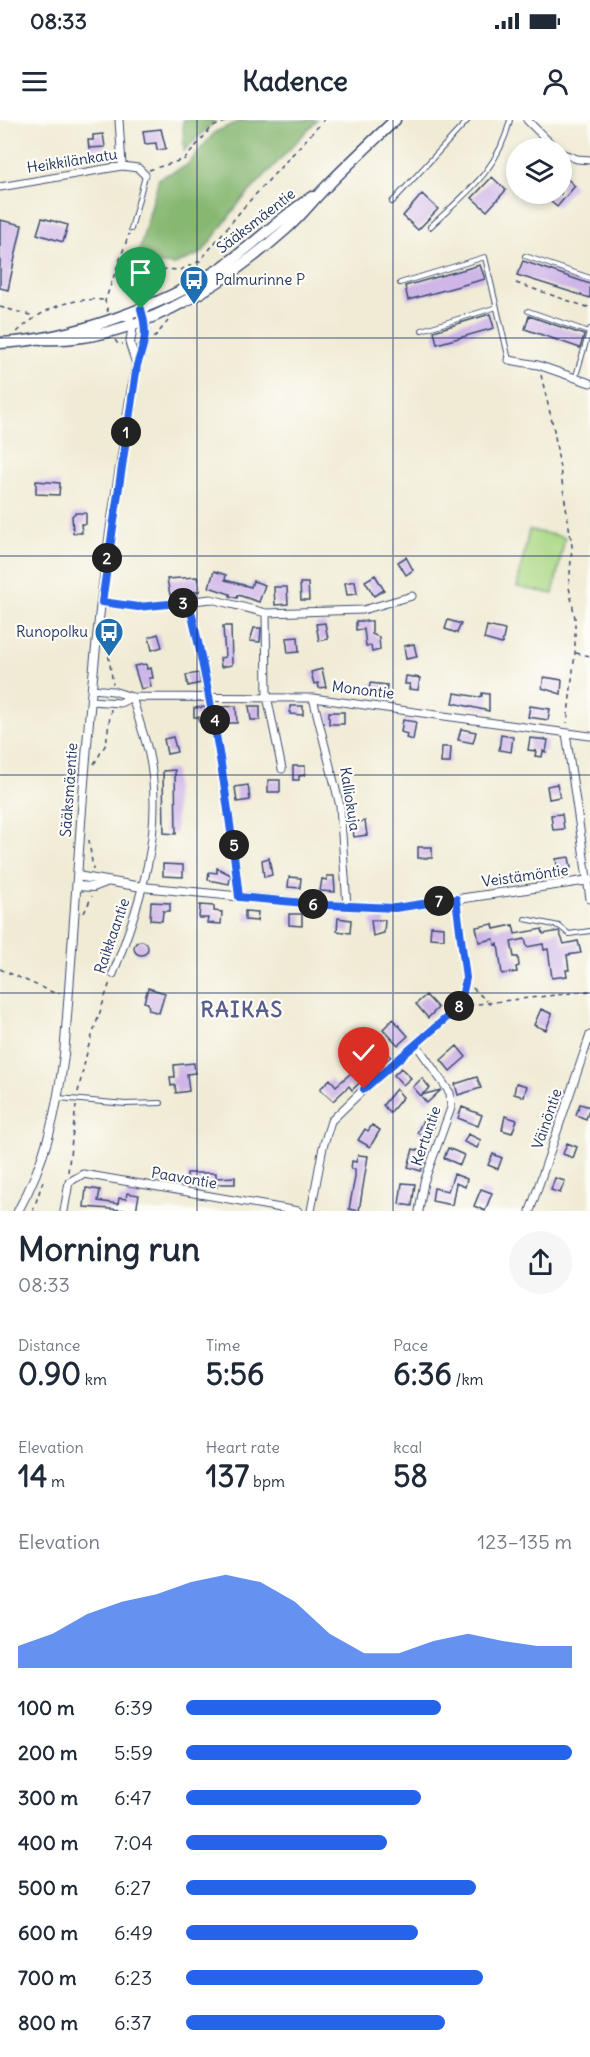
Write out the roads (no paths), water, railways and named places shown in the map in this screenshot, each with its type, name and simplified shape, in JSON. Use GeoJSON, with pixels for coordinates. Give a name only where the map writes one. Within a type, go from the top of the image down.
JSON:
{"type":"FeatureCollection","features":[{"type":"Feature","properties":{"kind":"main road","name":"Sääksmäentie"},"geometry":{"type":"LineString","coordinates":[[130,319],[143,314],[222,267],[324,188],[395,120]]}},
{"type":"Feature","properties":{"kind":"main road"},"geometry":{"type":"LineString","coordinates":[[0,343],[40,339],[130,319]]}},
{"type":"Feature","properties":{"kind":"street"},"geometry":{"type":"LineString","coordinates":[[119,120],[122,166]]}},
{"type":"Feature","properties":{"kind":"street"},"geometry":{"type":"LineString","coordinates":[[527,120],[545,138]]}},
{"type":"Feature","properties":{"kind":"street"},"geometry":{"type":"LineString","coordinates":[[572,157],[590,160]]}},
{"type":"Feature","properties":{"kind":"street","name":"Heikkilänkatu"},"geometry":{"type":"LineString","coordinates":[[0,187],[122,166],[132,166],[144,173]]}},
{"type":"Feature","properties":{"kind":"street","name":"Sääksmäentie"},"geometry":{"type":"LineString","coordinates":[[18,1211],[39,1169],[58,1098],[69,993],[92,689],[102,602],[137,365],[147,327],[143,314]]}},
{"type":"Feature","properties":{"kind":"street","name":"Sääksmäentie"},"geometry":{"type":"LineString","coordinates":[[130,319],[130,344],[137,365]]}},
{"type":"Feature","properties":{"kind":"street"},"geometry":{"type":"LineString","coordinates":[[508,360],[538,365],[575,380],[590,383]]}},
{"type":"Feature","properties":{"kind":"street"},"geometry":{"type":"LineString","coordinates":[[102,602],[138,607],[211,599],[266,613],[363,610],[412,596]]}},
{"type":"Feature","properties":{"kind":"street"},"geometry":{"type":"LineString","coordinates":[[189,602],[211,697],[230,811],[239,897]]}},
{"type":"Feature","properties":{"kind":"street"},"geometry":{"type":"LineString","coordinates":[[266,613],[267,696],[282,770]]}},
{"type":"Feature","properties":{"kind":"street","name":"Monontie"},"geometry":{"type":"LineString","coordinates":[[92,689],[113,691],[132,697],[313,698],[590,736]]}},
{"type":"Feature","properties":{"kind":"street","name":"Monontie"},"geometry":{"type":"LineString","coordinates":[[91,701],[120,703],[132,697]]}},
{"type":"Feature","properties":{"kind":"street","name":"Raikkaantie"},"geometry":{"type":"LineString","coordinates":[[113,974],[133,923],[152,851],[154,802],[148,751],[132,697]]}},
{"type":"Feature","properties":{"kind":"street","name":"Kalliokuja"},"geometry":{"type":"LineString","coordinates":[[313,698],[340,806],[347,906]]}},
{"type":"Feature","properties":{"kind":"street"},"geometry":{"type":"LineString","coordinates":[[566,733],[590,899]]}},
{"type":"Feature","properties":{"kind":"street","name":"Veistämöntie"},"geometry":{"type":"LineString","coordinates":[[77,876],[142,887],[239,897],[395,908],[589,880]]}},
{"type":"Feature","properties":{"kind":"street","name":"Veistämöntie"},"geometry":{"type":"LineString","coordinates":[[76,886],[93,887],[106,882]]}},
{"type":"Feature","properties":{"kind":"street"},"geometry":{"type":"LineString","coordinates":[[311,1211],[323,1147],[331,1122],[364,1089],[449,1015]]}},
{"type":"Feature","properties":{"kind":"street","name":"Väinöntie"},"geometry":{"type":"LineString","coordinates":[[530,1211],[590,1035]]}},
{"type":"Feature","properties":{"kind":"street","name":"Kertuntie"},"geometry":{"type":"LineString","coordinates":[[416,1044],[450,1093],[451,1108],[424,1182],[419,1211]]}},
{"type":"Feature","properties":{"kind":"street","name":"Paavontie"},"geometry":{"type":"LineString","coordinates":[[64,1211],[69,1182],[83,1174],[298,1211]]}},
{"type":"Feature","properties":{"kind":"lane"},"geometry":{"type":"LineString","coordinates":[[392,202],[468,120]]}},
{"type":"Feature","properties":{"kind":"lane"},"geometry":{"type":"LineString","coordinates":[[430,227],[487,174],[507,135],[510,120]]}},
{"type":"Feature","properties":{"kind":"lane"},"geometry":{"type":"LineString","coordinates":[[131,229],[144,173]]}},
{"type":"Feature","properties":{"kind":"lane"},"geometry":{"type":"LineString","coordinates":[[525,256],[590,278]]}},
{"type":"Feature","properties":{"kind":"lane"},"geometry":{"type":"LineString","coordinates":[[400,283],[486,257],[508,360]]}},
{"type":"Feature","properties":{"kind":"lane"},"geometry":{"type":"LineString","coordinates":[[422,330],[497,307]]}},
{"type":"Feature","properties":{"kind":"lane"},"geometry":{"type":"LineString","coordinates":[[528,311],[590,330],[575,380]]}},
{"type":"Feature","properties":{"kind":"lane"},"geometry":{"type":"LineString","coordinates":[[525,919],[559,926],[569,934],[590,931]]}},
{"type":"Feature","properties":{"kind":"lane"},"geometry":{"type":"LineString","coordinates":[[58,1098],[125,1104],[161,1103]]}},
{"type":"Feature","properties":{"kind":"place","name":"Palmurinne P"},"geometry":{"type":"Point","coordinates":[194,306]}},
{"type":"Feature","properties":{"kind":"place","name":"Runopolku"},"geometry":{"type":"Point","coordinates":[109,658]}},
{"type":"Feature","properties":{"kind":"district","name":"RAIKAS"},"geometry":{"type":"Point","coordinates":[242,1010]}}]}
